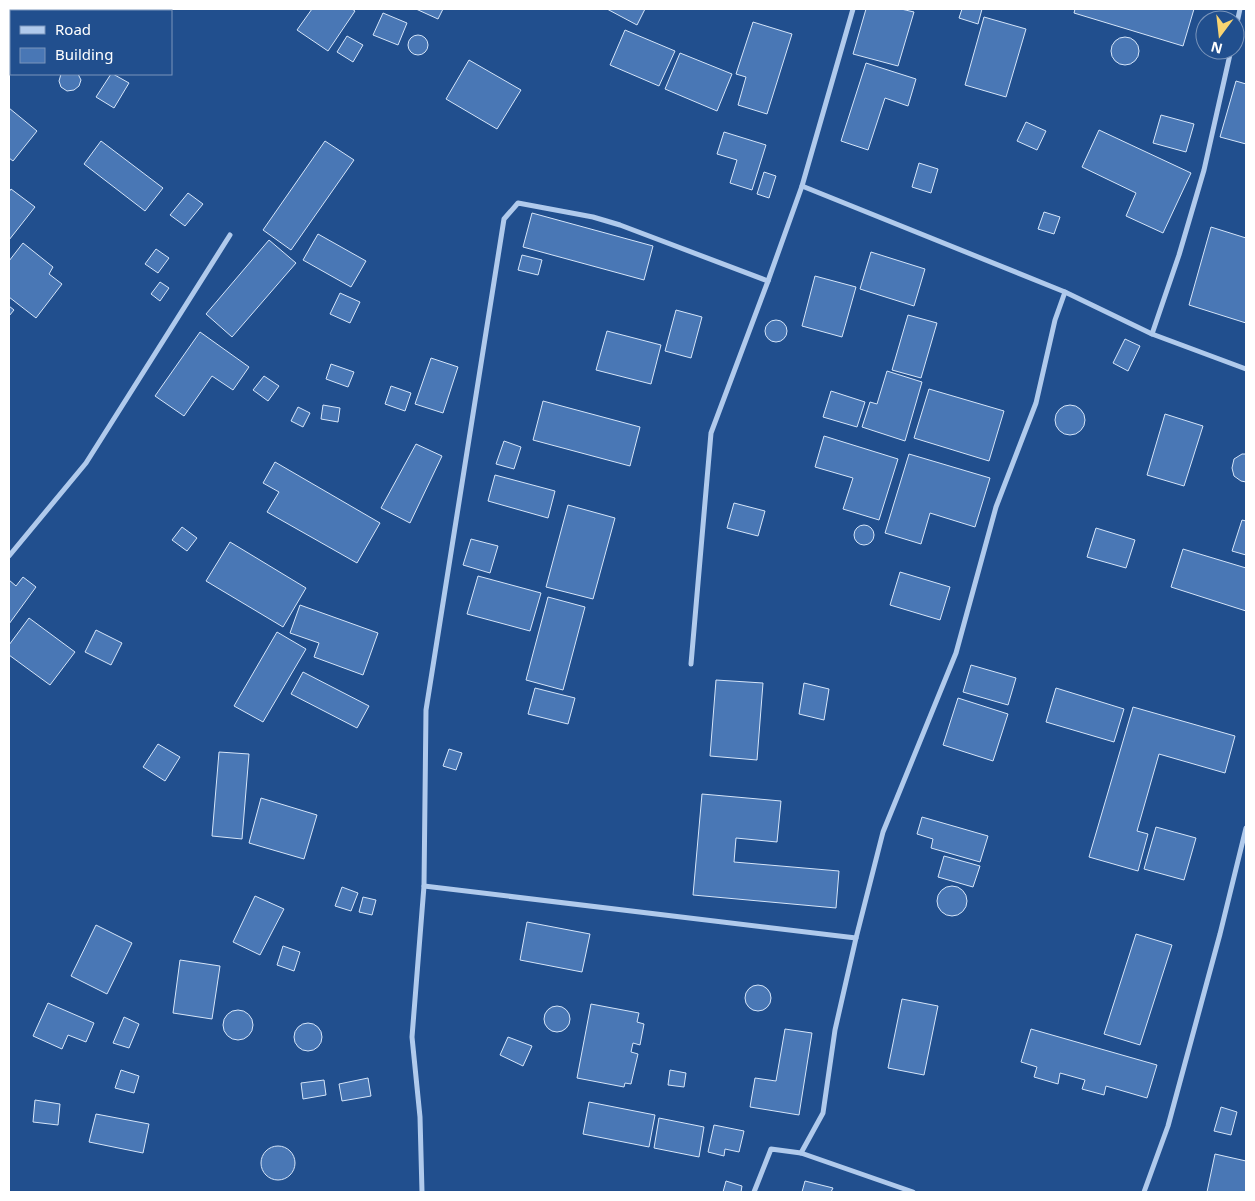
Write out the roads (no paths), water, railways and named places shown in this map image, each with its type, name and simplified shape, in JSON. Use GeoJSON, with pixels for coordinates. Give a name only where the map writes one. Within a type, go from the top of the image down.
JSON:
{"type":"FeatureCollection","features":[{"type":"Feature","properties":{"kind":"street"},"geometry":{"type":"LineString","coordinates":[[692,664],[711,433],[802,186],[853,9]]}},
{"type":"Feature","properties":{"kind":"street"},"geometry":{"type":"LineString","coordinates":[[1152,334],[1179,255],[1204,170],[1229,60]]}},
{"type":"Feature","properties":{"kind":"street"},"geometry":{"type":"LineString","coordinates":[[802,186],[1065,292],[1152,334],[1246,369]]}},
{"type":"Feature","properties":{"kind":"street"},"geometry":{"type":"LineString","coordinates":[[422,1192],[420,1117],[412,1037],[424,886],[426,710],[504,219],[518,203],[594,217],[768,281]]}},
{"type":"Feature","properties":{"kind":"street"},"geometry":{"type":"LineString","coordinates":[[9,556],[86,463],[230,235]]}},
{"type":"Feature","properties":{"kind":"street"},"geometry":{"type":"LineString","coordinates":[[802,1153],[823,1113],[835,1030],[883,832],[956,653],[996,507],[1036,403],[1056,320],[1065,292]]}},
{"type":"Feature","properties":{"kind":"street"},"geometry":{"type":"LineString","coordinates":[[1144,1192],[1168,1126],[1220,934],[1246,828]]}},
{"type":"Feature","properties":{"kind":"street"},"geometry":{"type":"LineString","coordinates":[[424,886],[856,938]]}},
{"type":"Feature","properties":{"kind":"street"},"geometry":{"type":"LineString","coordinates":[[754,1192],[771,1149],[802,1153],[913,1192]]}}]}
